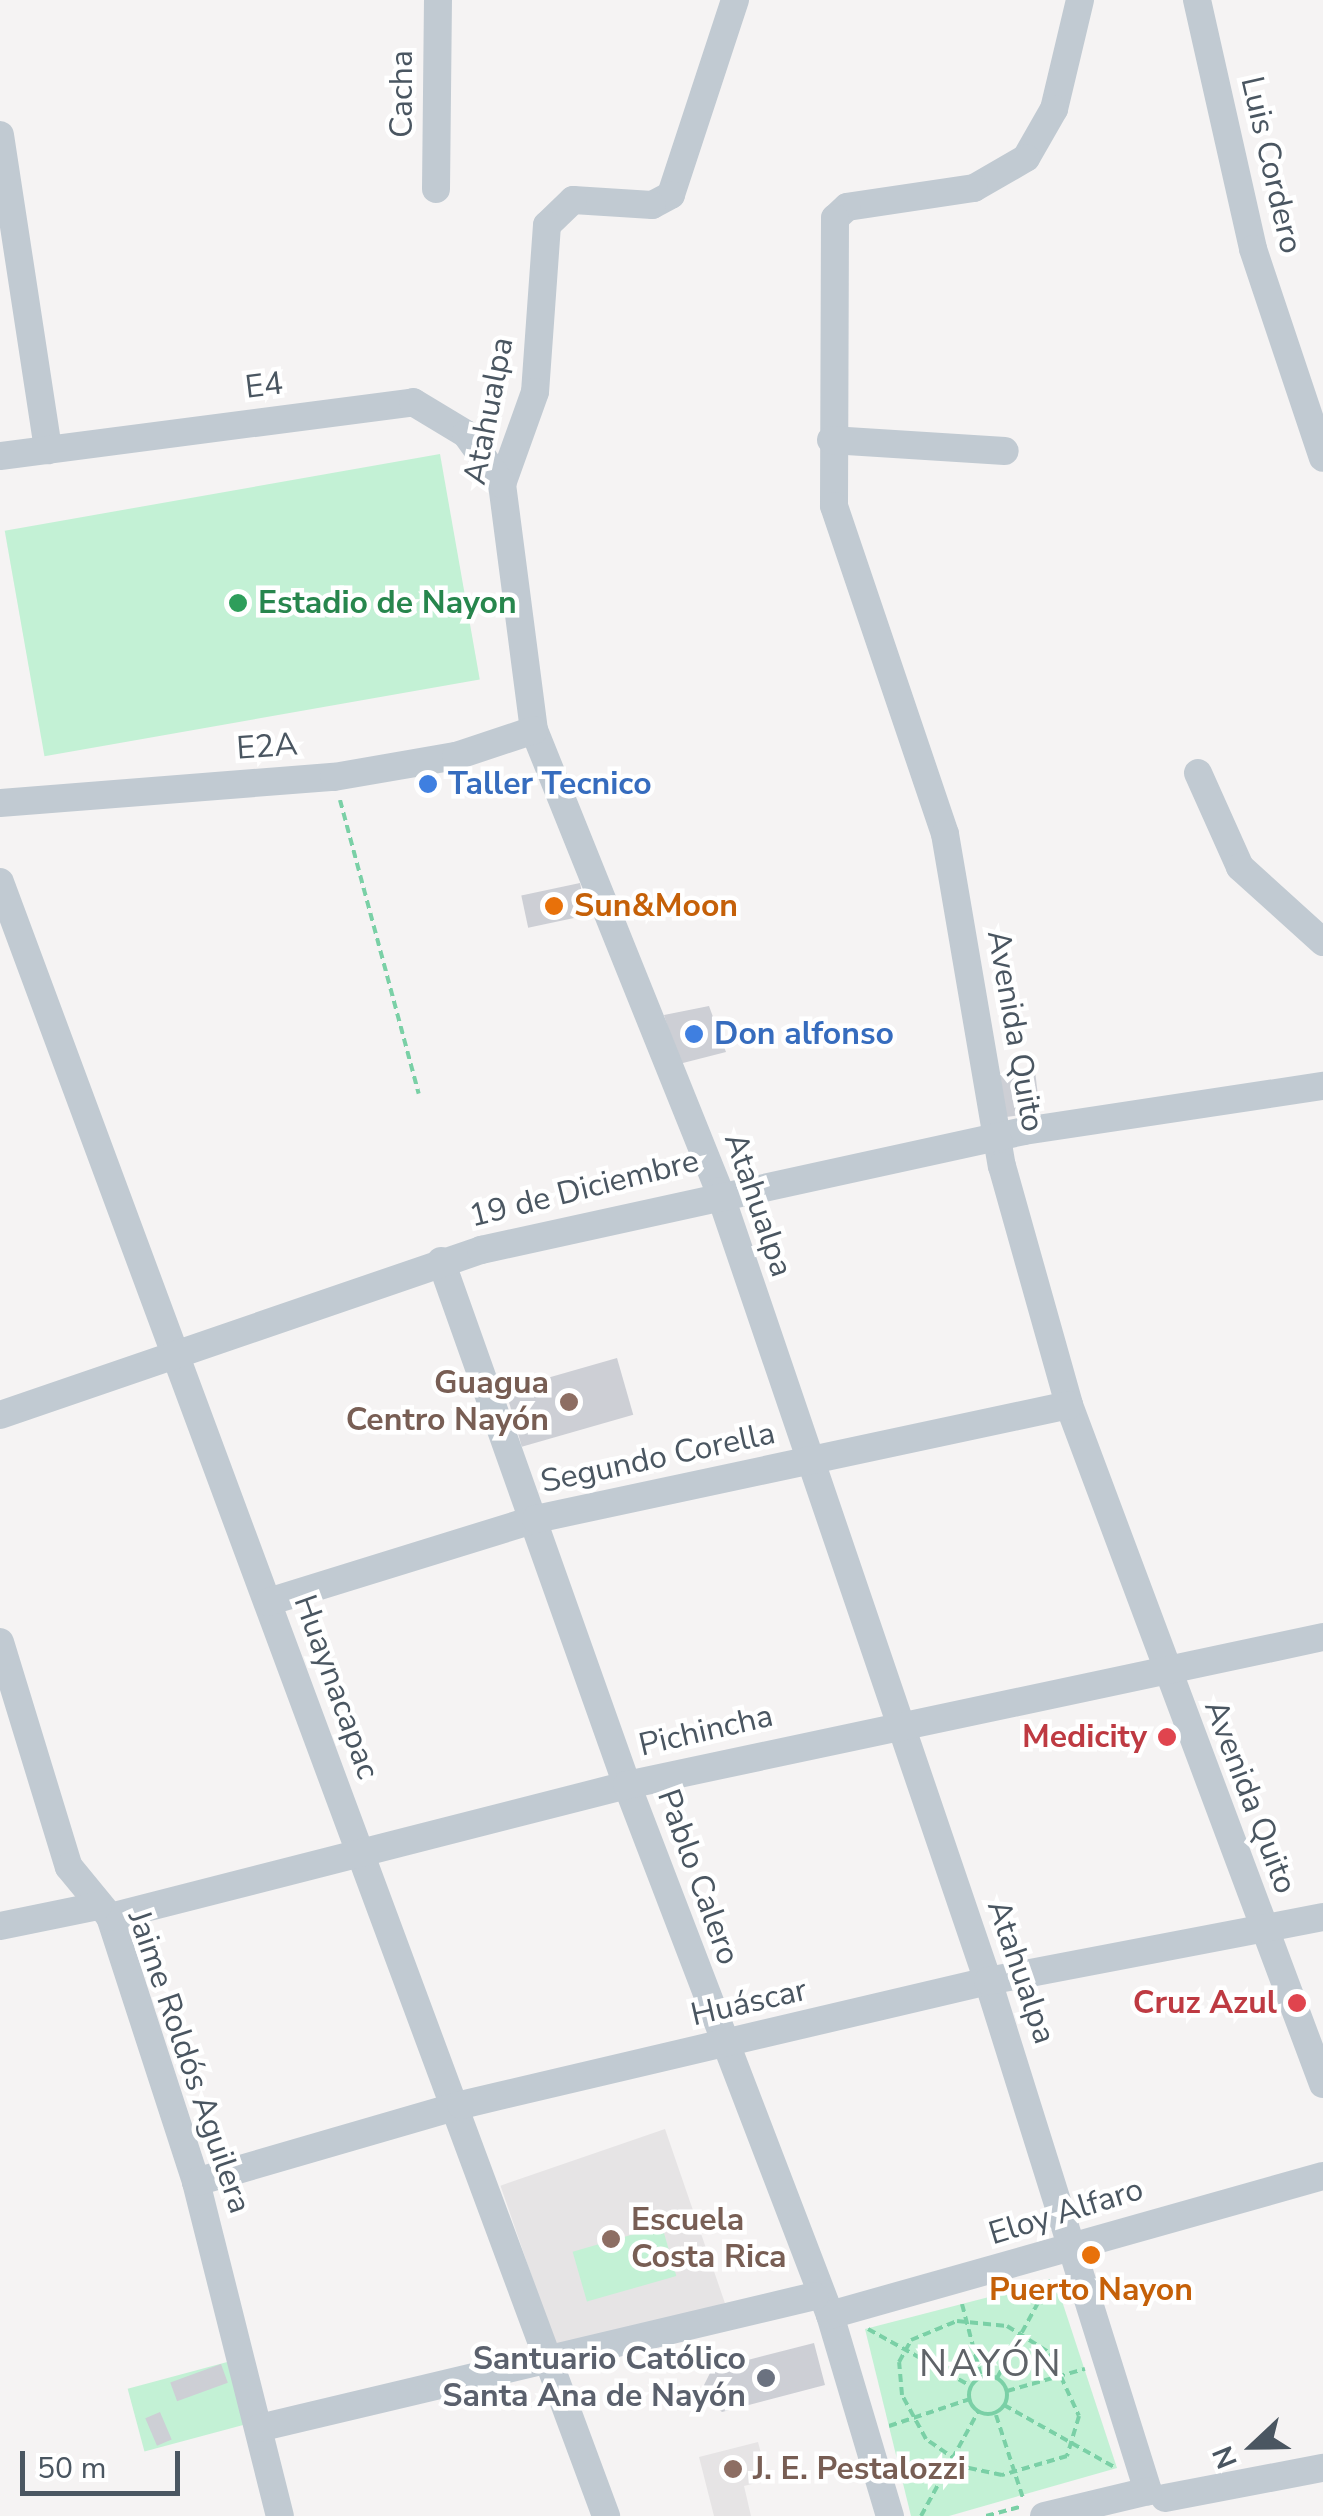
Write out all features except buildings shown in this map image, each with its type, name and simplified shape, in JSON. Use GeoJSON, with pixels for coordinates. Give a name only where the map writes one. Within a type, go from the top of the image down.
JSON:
{"type":"FeatureCollection","features":[{"type":"Feature","properties":{"kind":"street","name":"Cacha"},"geometry":{"type":"LineString","coordinates":[[436,189],[438,0]]}},
{"type":"Feature","properties":{"kind":"street","name":"Atahualpa"},"geometry":{"type":"LineString","coordinates":[[735,0],[671,195],[652,205],[573,200],[547,225],[534,392],[502,484],[534,730],[719,1191],[807,1463],[988,1981],[1064,2259],[1162,2502]]}},
{"type":"Feature","properties":{"kind":"street","name":"Avenida Quito"},"geometry":{"type":"LineString","coordinates":[[1080,0],[1054,109],[1036,146],[996,179],[840,210],[831,440],[834,506],[867,622],[944,834],[998,1137],[1068,1404],[1161,1664],[1323,2084]]}},
{"type":"Feature","properties":{"kind":"street","name":"Luis Cordero"},"geometry":{"type":"LineString","coordinates":[[1197,0],[1253,248],[1323,458]]}},
{"type":"Feature","properties":{"kind":"street"},"geometry":{"type":"LineString","coordinates":[[0,135],[48,450]]}},
{"type":"Feature","properties":{"kind":"street","name":"E4"},"geometry":{"type":"LineString","coordinates":[[0,456],[412,402],[466,434],[502,484]]}},
{"type":"Feature","properties":{"kind":"street"},"geometry":{"type":"LineString","coordinates":[[831,440],[1005,450]]}},
{"type":"Feature","properties":{"kind":"street","name":"E2A"},"geometry":{"type":"LineString","coordinates":[[0,802],[334,778],[456,756],[534,730]]}},
{"type":"Feature","properties":{"kind":"street"},"geometry":{"type":"LineString","coordinates":[[1198,773],[1240,867],[1323,942]]}},
{"type":"Feature","properties":{"kind":"street","name":"Huaynacapac"},"geometry":{"type":"LineString","coordinates":[[0,882],[178,1350],[360,1851],[461,2105],[606,2516]]}},
{"type":"Feature","properties":{"kind":"street","name":"19 de Diciembre"},"geometry":{"type":"LineString","coordinates":[[0,1414],[442,1261],[719,1191],[998,1137],[1323,1086]]}},
{"type":"Feature","properties":{"kind":"street","name":"Pablo Calero"},"geometry":{"type":"LineString","coordinates":[[442,1261],[626,1785],[822,2306],[890,2516]]}},
{"type":"Feature","properties":{"kind":"street","name":"Segundo Corella"},"geometry":{"type":"LineString","coordinates":[[268,1602],[536,1520],[1068,1404]]}},
{"type":"Feature","properties":{"kind":"street","name":"Pichincha"},"geometry":{"type":"LineString","coordinates":[[0,1926],[104,1912],[626,1785],[1161,1664],[1323,1636]]}},
{"type":"Feature","properties":{"kind":"street","name":"Jaime Roldós Aguilera"},"geometry":{"type":"LineString","coordinates":[[0,1642],[70,1867],[104,1912],[196,2182],[280,2516]]}},
{"type":"Feature","properties":{"kind":"street","name":"Huáscar"},"geometry":{"type":"LineString","coordinates":[[196,2182],[461,2105],[988,1981],[1323,1918]]}},
{"type":"Feature","properties":{"kind":"street","name":"Eloy Alfaro"},"geometry":{"type":"LineString","coordinates":[[259,2428],[550,2362],[1064,2259],[1323,2176]]}},
{"type":"Feature","properties":{"kind":"street"},"geometry":{"type":"LineString","coordinates":[[1038,2507],[1162,2502],[1323,2468]]}},
{"type":"Feature","properties":{"kind":"path"},"geometry":{"type":"LineString","coordinates":[[334,778],[419,1094]]}},
{"type":"Feature","properties":{"kind":"path"},"geometry":{"type":"LineString","coordinates":[[1037,2274],[1064,2259]]}},
{"type":"Feature","properties":{"kind":"path"},"geometry":{"type":"LineString","coordinates":[[1064,2259],[1065,2285]]}},
{"type":"Feature","properties":{"kind":"path"},"geometry":{"type":"LineString","coordinates":[[997,2378],[1064,2259]]}},
{"type":"Feature","properties":{"kind":"path"},"geometry":{"type":"LineString","coordinates":[[960,2293],[982,2376]]}},
{"type":"Feature","properties":{"kind":"path"},"geometry":{"type":"LineString","coordinates":[[862,2318],[858,2323],[970,2386]]}},
{"type":"Feature","properties":{"kind":"path"},"geometry":{"type":"LineString","coordinates":[[904,2348],[966,2321],[1022,2332],[1066,2376],[1077,2446]]}},
{"type":"Feature","properties":{"kind":"path"},"geometry":{"type":"LineString","coordinates":[[904,2348],[900,2379],[912,2418],[951,2460],[1016,2475],[1077,2446]]}},
{"type":"Feature","properties":{"kind":"path"},"geometry":{"type":"LineString","coordinates":[[1007,2392],[1094,2366]]}},
{"type":"Feature","properties":{"kind":"path"},"geometry":{"type":"LineString","coordinates":[[970,2386],[982,2376],[997,2378],[1007,2392],[1004,2405],[995,2413],[978,2412]]}},
{"type":"Feature","properties":{"kind":"path"},"geometry":{"type":"LineString","coordinates":[[970,2386],[970,2399],[978,2412]]}},
{"type":"Feature","properties":{"kind":"path"},"geometry":{"type":"LineString","coordinates":[[876,2429],[970,2399]]}},
{"type":"Feature","properties":{"kind":"path"},"geometry":{"type":"LineString","coordinates":[[1004,2405],[1125,2472]]}},
{"type":"Feature","properties":{"kind":"path"},"geometry":{"type":"LineString","coordinates":[[920,2516],[978,2412]]}},
{"type":"Feature","properties":{"kind":"path"},"geometry":{"type":"LineString","coordinates":[[986,2516],[1038,2507],[1016,2475],[995,2413]]}},
{"type":"Feature","properties":{"kind":"shaded area","name":"Escuela Costa Rica"},"geometry":{"type":"Polygon","coordinates":[[[665,2129],[725,2303],[560,2360],[500,2186],[665,2129]]]}},
{"type":"Feature","properties":{"kind":"shaded area","name":"J. E. Pestalozzi"},"geometry":{"type":"Polygon","coordinates":[[[758,2442],[768,2480],[744,2486],[751,2516],[714,2516],[699,2457],[758,2442]]]}},
{"type":"Feature","properties":{"kind":"green space","name":"Estadio de Nayon"},"geometry":{"type":"Polygon","coordinates":[[[440,454],[480,680],[44,756],[5,531],[440,454]]]}},
{"type":"Feature","properties":{"kind":"green space"},"geometry":{"type":"Polygon","coordinates":[[[662,2226],[676,2276],[587,2302],[573,2252],[662,2226]]]}},
{"type":"Feature","properties":{"kind":"green space"},"geometry":{"type":"Polygon","coordinates":[[[1039,2284],[1060,2295],[1117,2468],[949,2516],[911,2516],[865,2329],[1039,2284]]]}},
{"type":"Feature","properties":{"kind":"green space"},"geometry":{"type":"Polygon","coordinates":[[[231,2361],[248,2424],[144,2451],[128,2389],[231,2361]]]}},
{"type":"Feature","properties":{"kind":"place","name":"Estadio de Nayon"},"geometry":{"type":"Point","coordinates":[238,603]}},
{"type":"Feature","properties":{"kind":"place","name":"Taller Tecnico"},"geometry":{"type":"Point","coordinates":[428,784]}},
{"type":"Feature","properties":{"kind":"place","name":"Sun&Moon"},"geometry":{"type":"Point","coordinates":[554,906]}},
{"type":"Feature","properties":{"kind":"place","name":"Don alfonso"},"geometry":{"type":"Point","coordinates":[694,1034]}},
{"type":"Feature","properties":{"kind":"place","name":"Guagua Centro Nayón"},"geometry":{"type":"Point","coordinates":[569,1402]}},
{"type":"Feature","properties":{"kind":"place","name":"Medicity"},"geometry":{"type":"Point","coordinates":[1167,1737]}},
{"type":"Feature","properties":{"kind":"place","name":"Cruz Azul"},"geometry":{"type":"Point","coordinates":[1297,2003]}},
{"type":"Feature","properties":{"kind":"place","name":"Escuela Costa Rica"},"geometry":{"type":"Point","coordinates":[611,2239]}},
{"type":"Feature","properties":{"kind":"place","name":"Puerto Nayon"},"geometry":{"type":"Point","coordinates":[1091,2255]}},
{"type":"Feature","properties":{"kind":"place","name":"Santuario Católico Santa Ana de Nayón"},"geometry":{"type":"Point","coordinates":[766,2378]}},
{"type":"Feature","properties":{"kind":"place","name":"J. E. Pestalozzi"},"geometry":{"type":"Point","coordinates":[733,2469]}},
{"type":"Feature","properties":{"kind":"district","name":"NAYÓN"},"geometry":{"type":"Point","coordinates":[991,2364]}}]}
